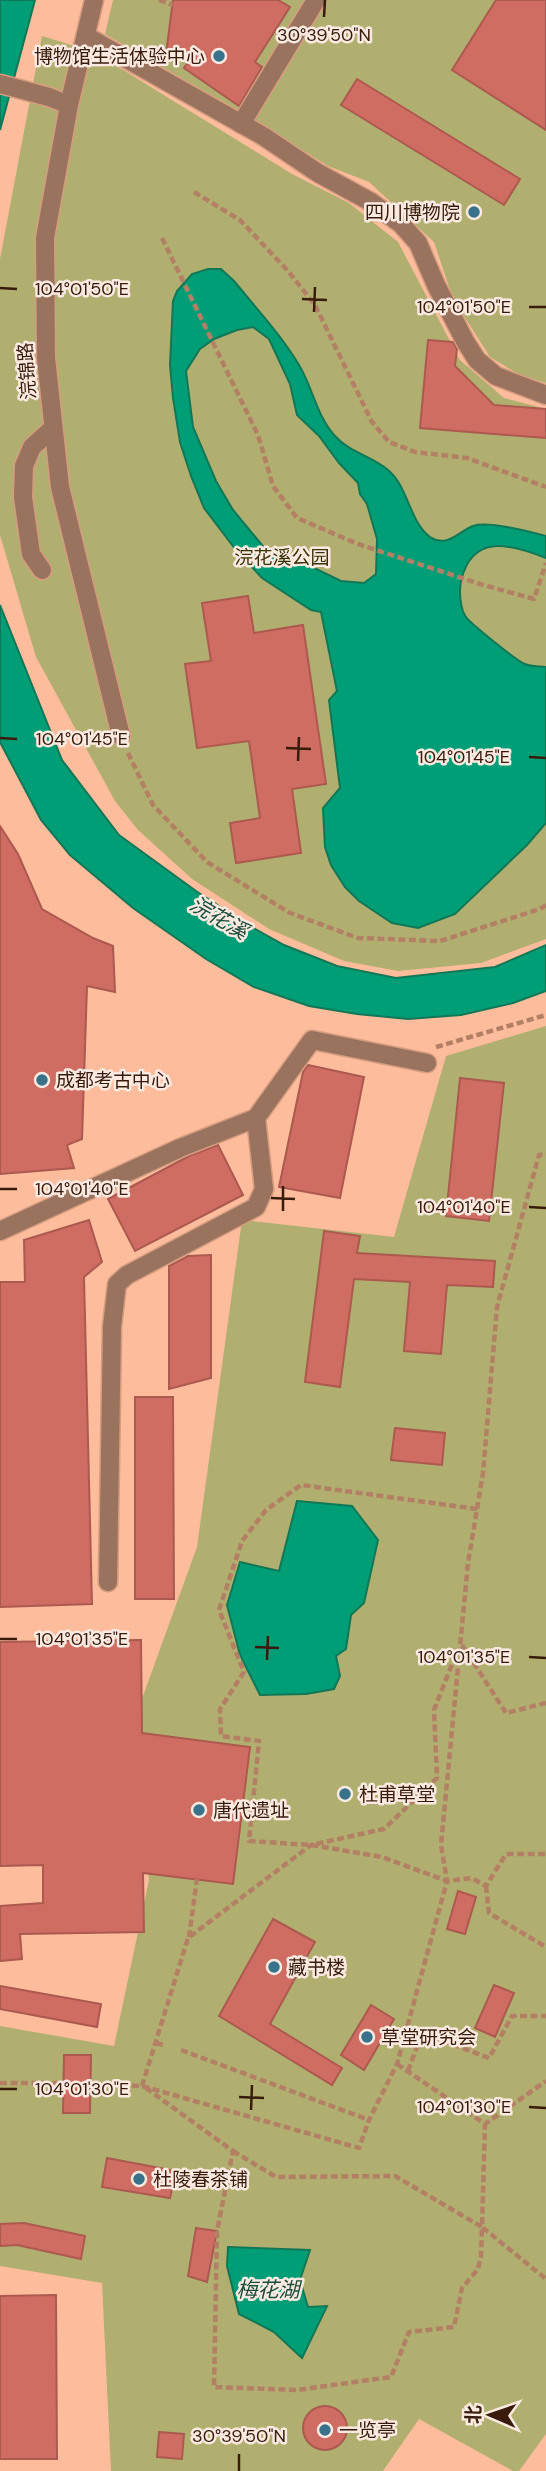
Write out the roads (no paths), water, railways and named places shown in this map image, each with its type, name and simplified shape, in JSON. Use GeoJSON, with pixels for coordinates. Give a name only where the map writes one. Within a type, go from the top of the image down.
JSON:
{"type":"FeatureCollection","features":[{"type":"Feature","properties":{"kind":"street","name":"浣锦路"},"geometry":{"type":"LineString","coordinates":[[94,0],[69,105],[45,238],[46,358],[60,487],[121,736]]}},
{"type":"Feature","properties":{"kind":"street"},"geometry":{"type":"LineString","coordinates":[[241,124],[316,0]]}},
{"type":"Feature","properties":{"kind":"street"},"geometry":{"type":"LineString","coordinates":[[86,36],[241,124],[370,202],[401,224],[418,243],[459,330],[477,360],[496,376],[546,395]]}},
{"type":"Feature","properties":{"kind":"street"},"geometry":{"type":"LineString","coordinates":[[0,83],[69,105]]}},
{"type":"Feature","properties":{"kind":"street"},"geometry":{"type":"LineString","coordinates":[[42,570],[31,554],[23,497],[24,466],[32,447],[53,428]]}},
{"type":"Feature","properties":{"kind":"street"},"geometry":{"type":"LineString","coordinates":[[0,1231],[180,1148],[256,1118],[312,1040],[429,1056]]}},
{"type":"Feature","properties":{"kind":"street"},"geometry":{"type":"LineString","coordinates":[[108,1582],[112,1326],[117,1284],[127,1275],[256,1208],[264,1189],[256,1118]]}},
{"type":"Feature","properties":{"kind":"water"},"geometry":{"type":"Polygon","coordinates":[[[0,0],[35,0],[0,130],[0,0]]]}},
{"type":"Feature","properties":{"kind":"water"},"geometry":{"type":"Polygon","coordinates":[[[208,269],[221,269],[234,281],[292,354],[335,436],[354,451],[382,465],[395,477],[418,523],[430,537],[447,540],[480,525],[546,536],[546,558],[506,546],[483,549],[474,555],[466,566],[460,590],[464,614],[476,627],[521,662],[530,666],[546,667],[546,823],[527,845],[455,914],[418,928],[392,923],[359,901],[345,887],[331,865],[325,847],[323,808],[340,788],[329,700],[337,691],[321,612],[311,610],[262,578],[236,550],[204,508],[191,476],[180,442],[170,365],[173,301],[177,291],[192,274],[208,269]],[[253,327],[214,339],[200,349],[186,371],[193,427],[216,481],[233,510],[271,556],[285,562],[308,565],[341,581],[364,583],[376,574],[377,539],[367,504],[360,494],[358,483],[319,436],[297,415],[290,384],[269,339],[253,327]]]}},
{"type":"Feature","properties":{"kind":"water","name":"浣花溪"},"geometry":{"type":"Polygon","coordinates":[[[0,605],[62,760],[119,835],[196,891],[284,945],[337,966],[396,978],[495,967],[546,945],[546,991],[513,1003],[461,1015],[408,1019],[309,1006],[254,987],[206,959],[133,908],[70,855],[41,820],[0,742],[0,605]]]}},
{"type":"Feature","properties":{"kind":"water"},"geometry":{"type":"Polygon","coordinates":[[[297,1501],[352,1506],[378,1540],[364,1603],[351,1615],[346,1649],[336,1656],[340,1676],[334,1689],[306,1694],[260,1695],[240,1655],[227,1605],[240,1562],[279,1571],[297,1501]]]}},
{"type":"Feature","properties":{"kind":"water","name":"梅花湖"},"geometry":{"type":"Polygon","coordinates":[[[228,2247],[310,2250],[300,2280],[308,2307],[327,2306],[302,2358],[274,2332],[239,2314],[227,2266],[228,2247]]]}},
{"type":"Feature","properties":{"kind":"place","name":"博物馆生活体验中心"},"geometry":{"type":"Point","coordinates":[219,56]}},
{"type":"Feature","properties":{"kind":"place","name":"四川博物院"},"geometry":{"type":"Point","coordinates":[474,212]}},
{"type":"Feature","properties":{"kind":"place","name":"成都考古中心"},"geometry":{"type":"Point","coordinates":[42,1080]}},
{"type":"Feature","properties":{"kind":"place","name":"杜甫草堂"},"geometry":{"type":"Point","coordinates":[345,1794]}},
{"type":"Feature","properties":{"kind":"place","name":"唐代遗址"},"geometry":{"type":"Point","coordinates":[199,1810]}},
{"type":"Feature","properties":{"kind":"place","name":"藏书楼"},"geometry":{"type":"Point","coordinates":[274,1967]}},
{"type":"Feature","properties":{"kind":"place","name":"草堂研究会"},"geometry":{"type":"Point","coordinates":[367,2037]}},
{"type":"Feature","properties":{"kind":"place","name":"杜陵春茶铺"},"geometry":{"type":"Point","coordinates":[139,2179]}},
{"type":"Feature","properties":{"kind":"place","name":"一览亭"},"geometry":{"type":"Point","coordinates":[325,2430]}},
{"type":"Feature","properties":{"kind":"park label","name":"浣花溪公园"},"geometry":{"type":"Point","coordinates":[282,557]}}]}
